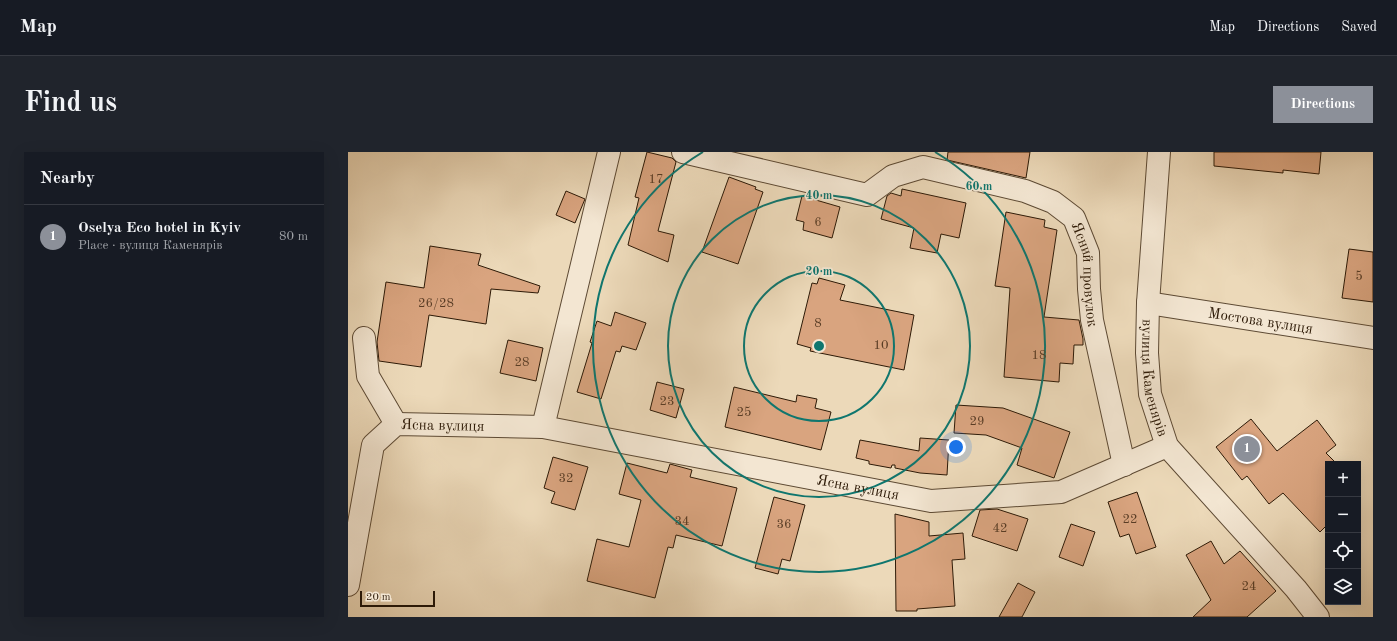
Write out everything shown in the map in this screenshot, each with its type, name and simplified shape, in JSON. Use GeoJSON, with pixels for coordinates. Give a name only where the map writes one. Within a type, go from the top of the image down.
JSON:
{"type":"FeatureCollection","features":[{"type":"Feature","properties":{"kind":"street"},"geometry":{"type":"LineString","coordinates":[[543,428],[609,152]]}},
{"type":"Feature","properties":{"kind":"street","name":"Ясний провулок"},"geometry":{"type":"LineString","coordinates":[[683,152],[867,195],[893,176],[924,159],[1025,191],[1053,202],[1074,218],[1088,253],[1092,320],[1124,465]]}},
{"type":"Feature","properties":{"kind":"street","name":"вулиця Каменярів"},"geometry":{"type":"LineString","coordinates":[[1159,152],[1148,303],[1147,353],[1150,394],[1167,446],[1296,589],[1318,617]]}},
{"type":"Feature","properties":{"kind":"street","name":"Мостова вулиця"},"geometry":{"type":"LineString","coordinates":[[1148,303],[1373,338]]}},
{"type":"Feature","properties":{"kind":"street"},"geometry":{"type":"LineString","coordinates":[[364,338],[368,376],[396,424]]}},
{"type":"Feature","properties":{"kind":"street","name":"Ясна вулиця"},"geometry":{"type":"LineString","coordinates":[[348,585],[373,445],[396,424],[543,428],[931,501],[1061,492],[1167,446]]}},
{"type":"Feature","properties":{"kind":"building"},"geometry":{"type":"Polygon","coordinates":[[[647,152],[672,158],[676,162],[658,231],[674,235],[668,262],[628,245],[639,198],[635,197],[647,152]]]}},
{"type":"Feature","properties":{"kind":"building"},"geometry":{"type":"Polygon","coordinates":[[[948,152],[1030,152],[1026,178],[947,160],[948,152]]]}},
{"type":"Feature","properties":{"kind":"building"},"geometry":{"type":"Polygon","coordinates":[[[1214,152],[1321,152],[1319,174],[1283,170],[1283,173],[1214,166],[1214,152]]]}},
{"type":"Feature","properties":{"kind":"building"},"geometry":{"type":"Polygon","coordinates":[[[729,177],[756,187],[755,189],[763,192],[738,264],[702,252],[729,177]]]}},
{"type":"Feature","properties":{"kind":"building"},"geometry":{"type":"Polygon","coordinates":[[[902,189],[966,203],[959,238],[941,234],[937,253],[910,248],[914,228],[881,219],[887,196],[891,193],[901,196],[902,189]]]}},
{"type":"Feature","properties":{"kind":"building"},"geometry":{"type":"Polygon","coordinates":[[[566,191],[585,199],[575,223],[556,215],[566,191]]]}},
{"type":"Feature","properties":{"kind":"building"},"geometry":{"type":"Polygon","coordinates":[[[802,196],[840,207],[832,238],[803,230],[804,222],[796,220],[802,196]]]}},
{"type":"Feature","properties":{"kind":"building"},"geometry":{"type":"Polygon","coordinates":[[[1006,212],[1045,220],[1044,227],[1057,230],[1044,317],[1079,320],[1083,339],[1083,345],[1074,345],[1073,364],[1060,363],[1059,382],[1004,377],[1010,288],[995,286],[1006,212]]]}},
{"type":"Feature","properties":{"kind":"building"},"geometry":{"type":"Polygon","coordinates":[[[430,246],[481,254],[478,265],[540,286],[538,293],[491,289],[486,324],[429,315],[421,367],[379,361],[377,342],[386,282],[424,288],[430,246]]]}},
{"type":"Feature","properties":{"kind":"building"},"geometry":{"type":"Polygon","coordinates":[[[1349,249],[1373,252],[1373,302],[1342,298],[1349,249]]]}},
{"type":"Feature","properties":{"kind":"building"},"geometry":{"type":"Polygon","coordinates":[[[819,278],[845,285],[840,300],[914,315],[904,370],[810,351],[811,348],[797,344],[812,283],[817,284],[819,278]]]}},
{"type":"Feature","properties":{"kind":"building"},"geometry":{"type":"Polygon","coordinates":[[[615,312],[646,323],[636,350],[622,346],[620,352],[616,351],[601,399],[577,392],[597,321],[611,326],[615,312]]]}},
{"type":"Feature","properties":{"kind":"building"},"geometry":{"type":"Polygon","coordinates":[[[508,340],[543,348],[536,381],[500,373],[508,340]]]}},
{"type":"Feature","properties":{"kind":"building"},"geometry":{"type":"Polygon","coordinates":[[[657,382],[684,389],[676,418],[650,410],[657,382]]]}},
{"type":"Feature","properties":{"kind":"building"},"geometry":{"type":"Polygon","coordinates":[[[734,387],[796,402],[797,395],[817,399],[815,408],[831,412],[821,450],[725,427],[734,387]]]}},
{"type":"Feature","properties":{"kind":"building"},"geometry":{"type":"Polygon","coordinates":[[[956,405],[1003,408],[1070,432],[1054,478],[1017,465],[1022,448],[986,435],[954,433],[956,405]]]}},
{"type":"Feature","properties":{"kind":"building"},"geometry":{"type":"Polygon","coordinates":[[[1251,419],[1277,451],[1317,420],[1336,445],[1326,453],[1334,461],[1325,461],[1325,527],[1320,532],[1283,493],[1269,504],[1247,476],[1242,480],[1216,447],[1251,419]]]}},
{"type":"Feature","properties":{"kind":"building"},"geometry":{"type":"Polygon","coordinates":[[[920,438],[949,440],[947,475],[920,473],[895,468],[895,465],[892,465],[891,468],[869,464],[869,461],[856,458],[860,440],[919,451],[920,438]]]}},
{"type":"Feature","properties":{"kind":"building"},"geometry":{"type":"Polygon","coordinates":[[[553,457],[588,467],[575,510],[551,503],[555,492],[544,488],[553,457]]]}},
{"type":"Feature","properties":{"kind":"building"},"geometry":{"type":"Polygon","coordinates":[[[627,463],[667,473],[670,464],[692,470],[690,477],[737,488],[722,546],[676,535],[673,548],[668,547],[655,598],[587,581],[597,539],[629,547],[641,500],[619,494],[627,463]]]}},
{"type":"Feature","properties":{"kind":"building"},"geometry":{"type":"Polygon","coordinates":[[[1137,492],[1156,547],[1136,554],[1129,534],[1120,537],[1108,502],[1137,492]]]}},
{"type":"Feature","properties":{"kind":"building"},"geometry":{"type":"Polygon","coordinates":[[[774,497],[805,505],[790,561],[782,559],[778,574],[755,568],[774,497]]]}},
{"type":"Feature","properties":{"kind":"building"},"geometry":{"type":"Polygon","coordinates":[[[997,509],[1028,519],[1017,551],[972,536],[980,510],[997,509]]]}},
{"type":"Feature","properties":{"kind":"building"},"geometry":{"type":"Polygon","coordinates":[[[895,514],[929,522],[929,536],[963,533],[965,559],[952,560],[955,606],[917,609],[917,611],[896,611],[895,514]]]}},
{"type":"Feature","properties":{"kind":"building"},"geometry":{"type":"Polygon","coordinates":[[[1071,524],[1095,532],[1083,566],[1059,557],[1071,524]]]}},
{"type":"Feature","properties":{"kind":"building"},"geometry":{"type":"Polygon","coordinates":[[[1211,541],[1224,564],[1240,551],[1276,591],[1247,617],[1193,617],[1211,600],[1186,555],[1211,541]]]}},
{"type":"Feature","properties":{"kind":"building"},"geometry":{"type":"Polygon","coordinates":[[[1018,583],[1035,592],[1022,617],[999,617],[1018,583]]]}},
{"type":"Feature","properties":{"kind":"place","name":"Oselya Eco hotel in Kyiv"},"geometry":{"type":"Point","coordinates":[1247,449]}}]}
